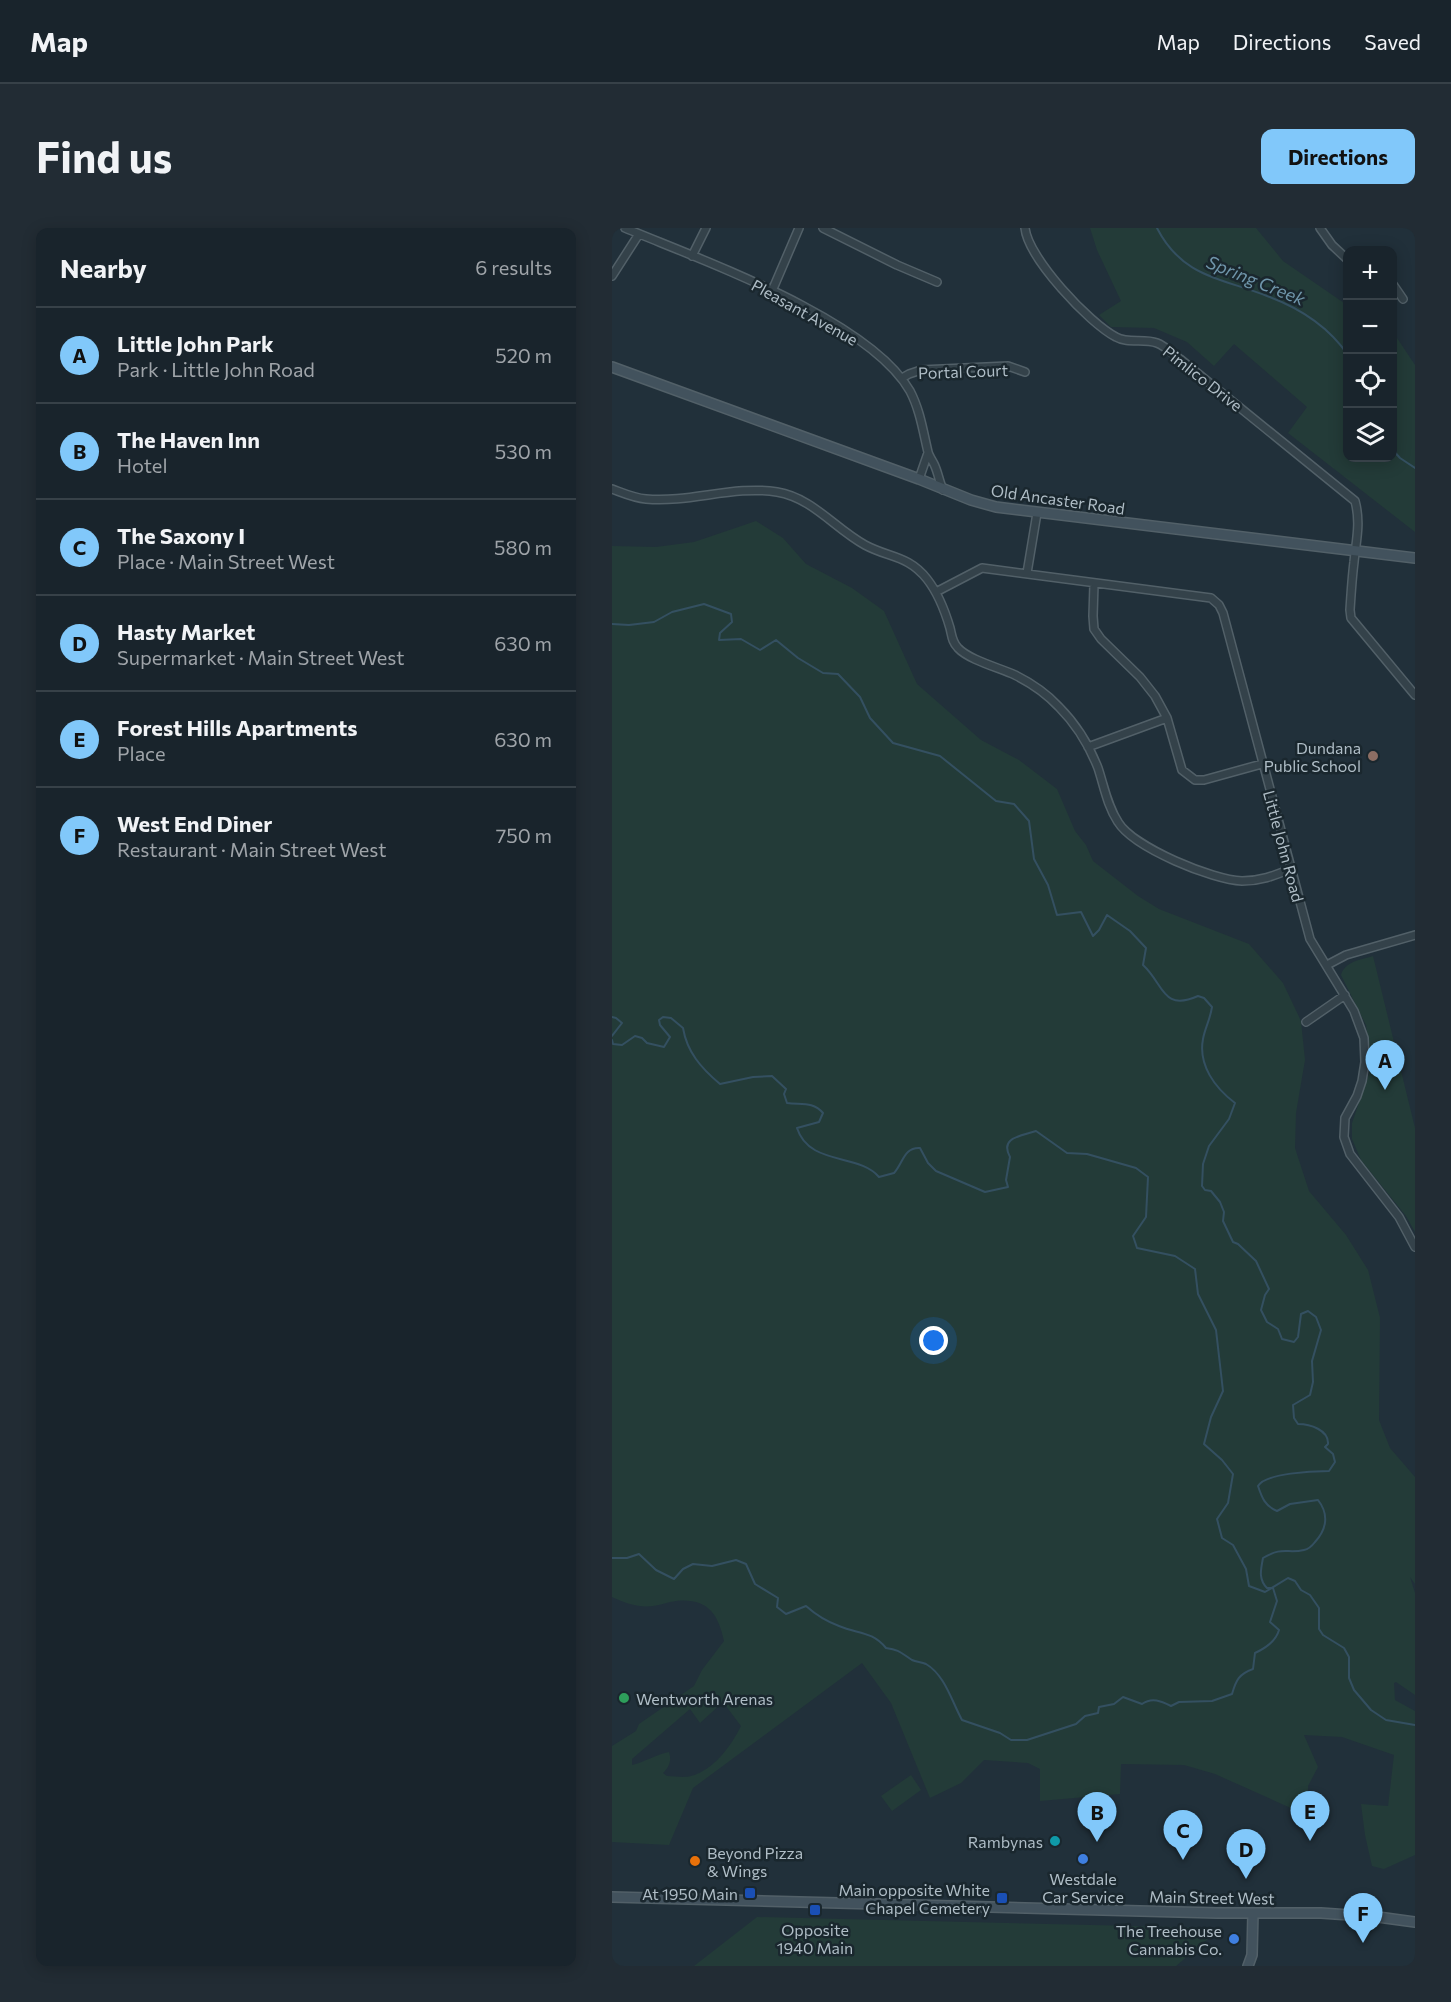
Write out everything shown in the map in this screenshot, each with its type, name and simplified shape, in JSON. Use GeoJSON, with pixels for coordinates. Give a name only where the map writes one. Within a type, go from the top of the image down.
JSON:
{"type":"FeatureCollection","features":[{"type":"Feature","properties":{"kind":"street","name":"Pleasant Avenue"},"geometry":{"type":"LineString","coordinates":[[625,228],[772,291],[860,340],[902,378],[916,403],[928,453],[943,490]]}},
{"type":"Feature","properties":{"kind":"street"},"geometry":{"type":"LineString","coordinates":[[692,256],[706,228]]}},
{"type":"Feature","properties":{"kind":"street"},"geometry":{"type":"LineString","coordinates":[[772,291],[799,228]]}},
{"type":"Feature","properties":{"kind":"street"},"geometry":{"type":"LineString","coordinates":[[823,228],[937,282]]}},
{"type":"Feature","properties":{"kind":"street","name":"Pimlico Drive"},"geometry":{"type":"LineString","coordinates":[[1025,228],[1037,258],[1049,276],[1105,331],[1118,339],[1157,343],[1180,359],[1355,501],[1359,515],[1356,550]]}},
{"type":"Feature","properties":{"kind":"street"},"geometry":{"type":"LineString","coordinates":[[1320,228],[1343,256]]}},
{"type":"Feature","properties":{"kind":"street"},"geometry":{"type":"LineString","coordinates":[[612,276],[639,234]]}},
{"type":"Feature","properties":{"kind":"street"},"geometry":{"type":"LineString","coordinates":[[1397,291],[1403,299]]}},
{"type":"Feature","properties":{"kind":"street","name":"Portal Court"},"geometry":{"type":"LineString","coordinates":[[902,378],[921,370],[1008,366],[1025,372]]}},
{"type":"Feature","properties":{"kind":"street","name":"Old Ancaster Road"},"geometry":{"type":"LineString","coordinates":[[612,367],[919,479],[943,490],[996,507],[1413,557]]}},
{"type":"Feature","properties":{"kind":"street"},"geometry":{"type":"LineString","coordinates":[[919,479],[928,453]]}},
{"type":"Feature","properties":{"kind":"street"},"geometry":{"type":"LineString","coordinates":[[612,489],[645,499],[761,490],[800,498],[866,546],[902,557],[918,569],[936,592],[952,639],[959,650],[1017,676],[1040,690],[1059,706],[1075,725],[1088,747],[1098,769],[1109,805],[1119,825],[1135,839],[1154,851],[1221,878],[1240,881],[1258,880],[1290,869]]}},
{"type":"Feature","properties":{"kind":"street"},"geometry":{"type":"LineString","coordinates":[[1028,573],[1037,513]]}},
{"type":"Feature","properties":{"kind":"street"},"geometry":{"type":"LineString","coordinates":[[1356,550],[1351,618],[1415,695]]}},
{"type":"Feature","properties":{"kind":"street","name":"Little John Road"},"geometry":{"type":"LineString","coordinates":[[936,592],[982,568],[1211,598],[1218,605],[1223,613],[1310,939],[1345,995],[1361,1026],[1365,1052],[1362,1081],[1345,1118],[1344,1137],[1350,1154],[1399,1216],[1415,1247]]}},
{"type":"Feature","properties":{"kind":"street"},"geometry":{"type":"LineString","coordinates":[[1094,584],[1094,629],[1155,696],[1167,718],[1182,770],[1195,780],[1204,780],[1262,764]]}},
{"type":"Feature","properties":{"kind":"street"},"geometry":{"type":"LineString","coordinates":[[1088,747],[1167,718]]}},
{"type":"Feature","properties":{"kind":"street"},"geometry":{"type":"LineString","coordinates":[[1327,965],[1346,955],[1415,935]]}},
{"type":"Feature","properties":{"kind":"street"},"geometry":{"type":"LineString","coordinates":[[1306,1022],[1345,995]]}},
{"type":"Feature","properties":{"kind":"street","name":"Main Street West"},"geometry":{"type":"LineString","coordinates":[[612,1897],[1321,1913],[1415,1922]]}},
{"type":"Feature","properties":{"kind":"street"},"geometry":{"type":"LineString","coordinates":[[1248,1966],[1252,1955],[1253,1913]]}},
{"type":"Feature","properties":{"kind":"green space"},"geometry":{"type":"Polygon","coordinates":[[[1090,228],[1256,228],[1283,261],[1343,302],[1343,462],[1397,462],[1397,338],[1415,365],[1415,532],[1288,433],[1307,407],[1234,344],[1214,366],[1187,342],[1154,328],[1111,327],[1099,315],[1121,301],[1097,250],[1090,228]]]}},
{"type":"Feature","properties":{"kind":"green space"},"geometry":{"type":"Polygon","coordinates":[[[756,521],[783,538],[806,564],[852,588],[884,611],[917,684],[981,740],[1019,760],[1057,789],[1075,831],[1086,845],[1093,861],[1138,896],[1159,909],[1249,944],[1283,983],[1301,1021],[1305,1060],[1296,1113],[1295,1148],[1309,1191],[1346,1235],[1368,1270],[1380,1318],[1379,1420],[1390,1448],[1415,1477],[1415,1584],[1410,1577],[1415,1593],[1415,1695],[1396,1682],[1394,1683],[1395,1700],[1415,1711],[1415,1855],[1384,1869],[1372,1866],[1361,1804],[1388,1806],[1394,1755],[1342,1737],[1304,1735],[1318,1767],[1308,1786],[1308,1795],[1293,1809],[1215,1774],[1184,1765],[1121,1764],[1120,1794],[1040,1801],[1040,1769],[1028,1763],[984,1760],[961,1783],[930,1798],[891,1703],[862,1663],[693,1788],[669,1845],[612,1842],[612,1746],[636,1731],[639,1724],[694,1686],[702,1670],[724,1641],[714,1615],[709,1609],[696,1602],[676,1601],[656,1606],[643,1606],[612,1597],[612,546],[656,547],[694,542],[756,521]],[[723,1702],[700,1723],[690,1709],[632,1759],[632,1765],[669,1752],[669,1764],[663,1773],[667,1776],[691,1776],[707,1768],[721,1756],[741,1726],[723,1702]]]}},
{"type":"Feature","properties":{"kind":"green space"},"geometry":{"type":"Polygon","coordinates":[[[1373,956],[1415,1128],[1415,1232],[1406,1216],[1361,1160],[1352,1139],[1352,1123],[1372,1065],[1366,1025],[1341,975],[1350,964],[1373,956]]]}},
{"type":"Feature","properties":{"kind":"green space"},"geometry":{"type":"Polygon","coordinates":[[[911,1775],[921,1790],[892,1811],[881,1796],[911,1775]]]}},
{"type":"Feature","properties":{"kind":"green space"},"geometry":{"type":"Polygon","coordinates":[[[757,1917],[1221,1928],[1176,1966],[694,1966],[757,1917]]]}},
{"type":"Feature","properties":{"kind":"waterway","name":"Spring Creek"},"geometry":{"type":"LineString","coordinates":[[1157,228],[1178,257],[1191,266],[1204,274],[1279,301],[1302,312],[1332,335],[1347,354]]}},
{"type":"Feature","properties":{"kind":"waterway","name":"Spring Creek"},"geometry":{"type":"LineString","coordinates":[[1397,455],[1415,468]]}},
{"type":"Feature","properties":{"kind":"waterway"},"geometry":{"type":"LineString","coordinates":[[612,624],[629,625],[654,622],[672,612],[704,604],[731,614],[732,622],[720,633],[719,640],[741,639],[760,650],[776,640],[798,658],[823,673],[838,674],[860,697],[870,718],[893,743],[940,756],[996,801],[1014,804],[1029,821],[1034,859],[1048,885],[1057,915],[1081,912],[1093,936],[1107,915],[1130,931],[1146,948],[1143,965],[1165,994],[1177,1001],[1198,996],[1204,998],[1212,1007],[1203,1039],[1203,1058],[1215,1083],[1235,1103],[1229,1119],[1209,1146],[1203,1164],[1202,1186],[1205,1190],[1211,1191],[1220,1202],[1224,1212],[1223,1221],[1233,1242],[1256,1261],[1269,1289],[1261,1310],[1267,1322],[1278,1329],[1282,1339],[1294,1342],[1298,1337],[1301,1314],[1308,1311],[1316,1317],[1321,1330],[1312,1361],[1313,1382],[1310,1395],[1293,1405],[1294,1418],[1298,1424],[1313,1427],[1325,1435],[1328,1444],[1325,1447],[1333,1454],[1335,1462],[1329,1471],[1302,1472],[1270,1478],[1258,1486],[1265,1501],[1277,1511],[1290,1504],[1318,1500],[1325,1516],[1322,1532],[1309,1548],[1275,1552],[1263,1558],[1262,1581],[1267,1588],[1273,1588]]}},
{"type":"Feature","properties":{"kind":"waterway"},"geometry":{"type":"LineString","coordinates":[[612,1017],[622,1023],[612,1036]]}},
{"type":"Feature","properties":{"kind":"waterway"},"geometry":{"type":"LineString","coordinates":[[612,1040],[613,1044],[622,1045],[635,1036],[647,1043],[664,1047],[670,1037],[660,1025],[659,1020],[663,1017],[671,1018],[683,1028],[688,1045],[696,1059],[720,1084],[753,1077],[772,1076],[786,1089],[784,1094],[787,1103],[811,1105],[823,1113],[819,1122],[797,1128],[803,1140],[823,1154],[859,1165],[879,1177],[894,1173],[910,1150],[920,1148],[928,1163],[936,1171],[985,1192],[1008,1187],[1006,1180],[1010,1157],[1007,1145],[1014,1138],[1036,1131],[1067,1153],[1087,1154],[1136,1168],[1148,1177],[1146,1217],[1133,1236],[1137,1248],[1175,1256],[1195,1269],[1198,1294],[1216,1330],[1223,1391],[1211,1417],[1204,1444],[1222,1460],[1233,1474],[1228,1503],[1217,1519],[1222,1538],[1233,1545],[1246,1569],[1249,1586],[1265,1592],[1288,1578],[1295,1581],[1301,1590],[1310,1595],[1319,1608],[1319,1629],[1323,1635],[1344,1648],[1349,1657],[1349,1678],[1354,1690],[1371,1710],[1386,1720],[1415,1725]]}},
{"type":"Feature","properties":{"kind":"waterway"},"geometry":{"type":"LineString","coordinates":[[612,1558],[627,1558],[639,1554],[656,1570],[674,1579],[683,1569],[693,1564],[712,1566],[736,1560],[746,1564],[755,1584],[778,1598],[777,1607],[786,1614],[806,1606],[830,1622],[870,1636],[886,1648],[926,1664],[943,1682],[962,1720],[1000,1733],[1011,1740],[1027,1740],[1076,1724],[1085,1716],[1098,1713],[1099,1707],[1114,1704],[1123,1697],[1142,1704],[1153,1700],[1171,1706],[1179,1702],[1212,1701],[1232,1694],[1239,1678],[1253,1669],[1255,1653],[1270,1644],[1278,1634],[1279,1630],[1270,1622],[1277,1601],[1273,1588]]}},
{"type":"Feature","properties":{"kind":"place","name":"Dundana Public School"},"geometry":{"type":"Point","coordinates":[1373,756]}},
{"type":"Feature","properties":{"kind":"place","name":"Little John Park"},"geometry":{"type":"Point","coordinates":[1385,1090]}},
{"type":"Feature","properties":{"kind":"place","name":"Wentworth Arenas"},"geometry":{"type":"Point","coordinates":[624,1698]}},
{"type":"Feature","properties":{"kind":"place","name":"Rambynas"},"geometry":{"type":"Point","coordinates":[1055,1841]}},
{"type":"Feature","properties":{"kind":"place","name":"Forest Hills Apartments"},"geometry":{"type":"Point","coordinates":[1310,1841]}},
{"type":"Feature","properties":{"kind":"place","name":"The Haven Inn"},"geometry":{"type":"Point","coordinates":[1097,1842]}},
{"type":"Feature","properties":{"kind":"place","name":"Westdale Car Service"},"geometry":{"type":"Point","coordinates":[1083,1859]}},
{"type":"Feature","properties":{"kind":"place","name":"The Saxony I"},"geometry":{"type":"Point","coordinates":[1183,1860]}},
{"type":"Feature","properties":{"kind":"place","name":"Beyond Pizza & Wings"},"geometry":{"type":"Point","coordinates":[695,1861]}},
{"type":"Feature","properties":{"kind":"place","name":"Hasty Market"},"geometry":{"type":"Point","coordinates":[1246,1879]}},
{"type":"Feature","properties":{"kind":"place","name":"At 1950 Main"},"geometry":{"type":"Point","coordinates":[750,1893]}},
{"type":"Feature","properties":{"kind":"place","name":"Main opposite White Chapel Cemetery"},"geometry":{"type":"Point","coordinates":[1002,1898]}},
{"type":"Feature","properties":{"kind":"place","name":"Opposite 1940 Main"},"geometry":{"type":"Point","coordinates":[815,1910]}},
{"type":"Feature","properties":{"kind":"place","name":"The Treehouse Cannabis Co."},"geometry":{"type":"Point","coordinates":[1234,1939]}},
{"type":"Feature","properties":{"kind":"place","name":"West End Diner"},"geometry":{"type":"Point","coordinates":[1363,1943]}}]}
